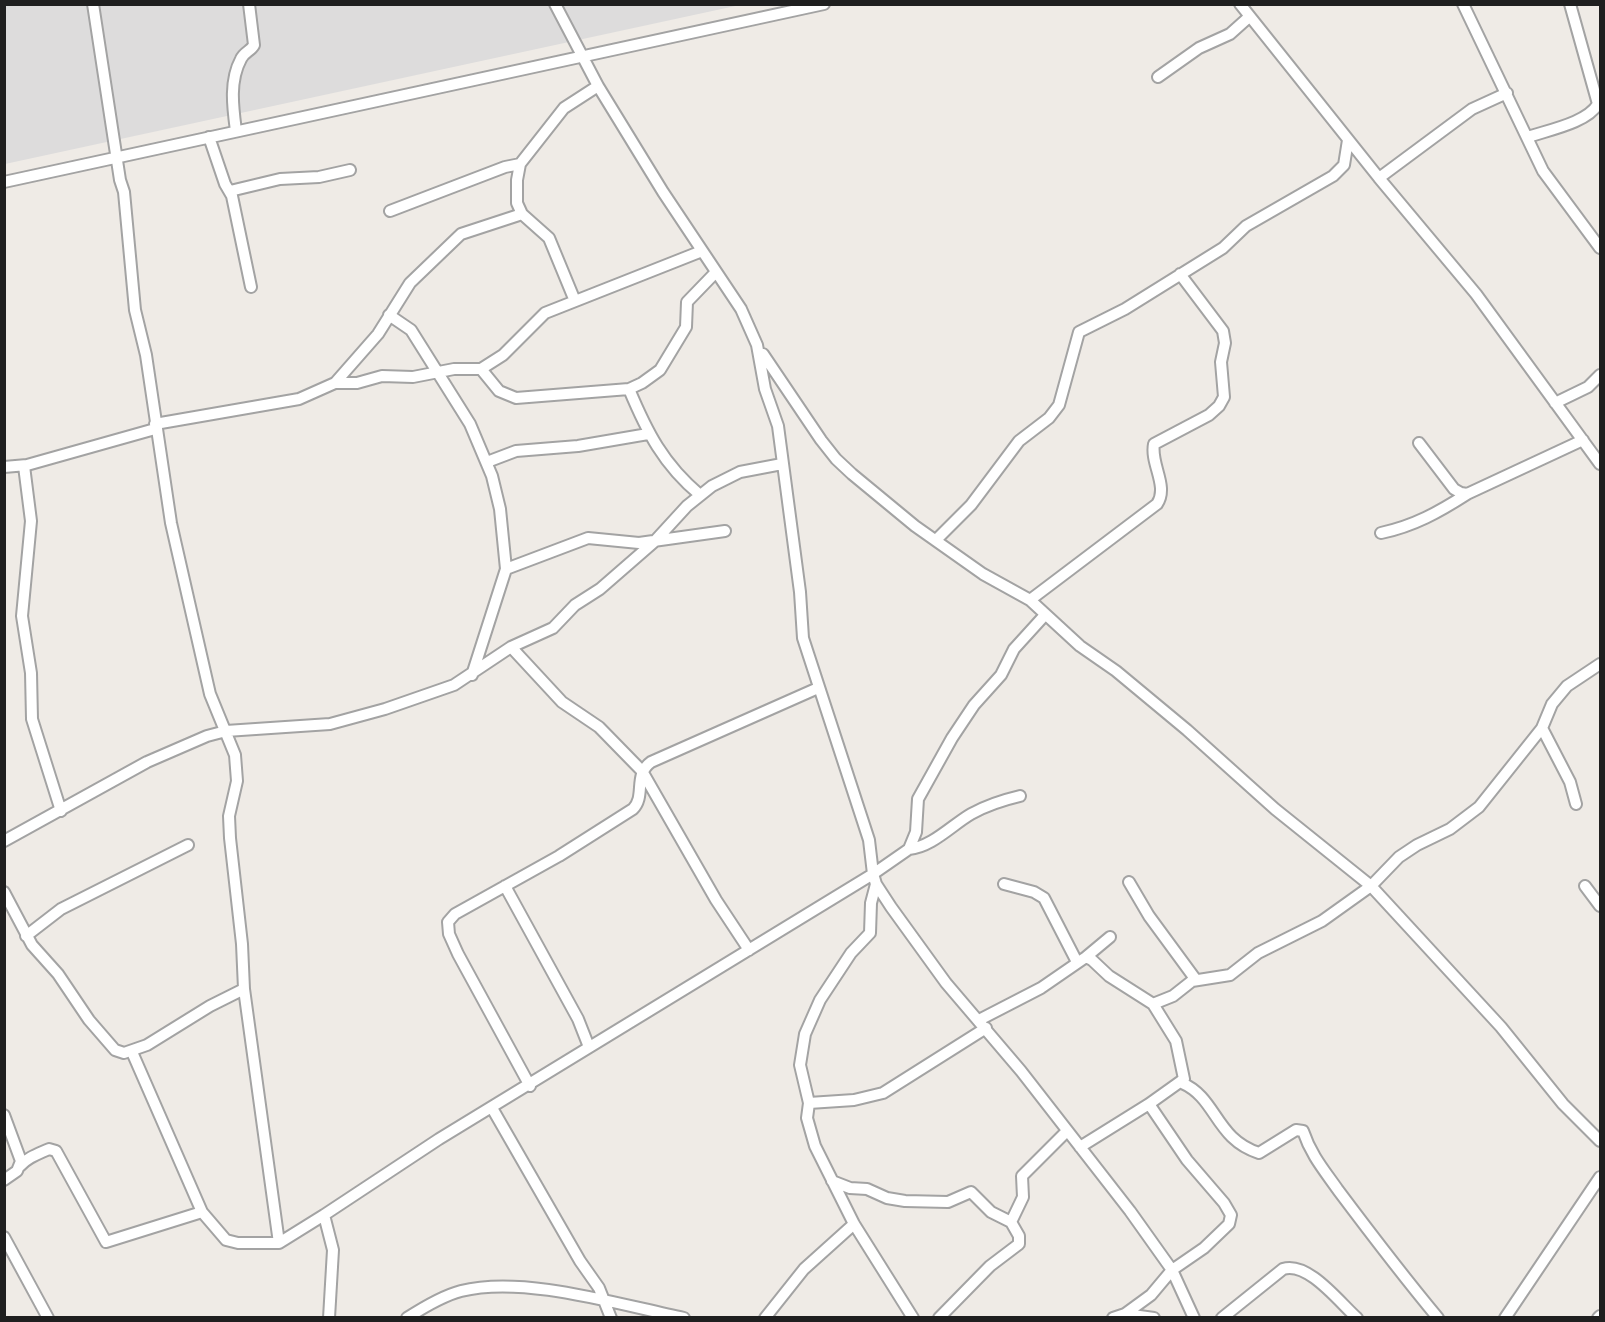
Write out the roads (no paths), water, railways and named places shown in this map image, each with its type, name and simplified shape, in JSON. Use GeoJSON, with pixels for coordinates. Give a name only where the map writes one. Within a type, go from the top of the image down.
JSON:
{"type":"FeatureCollection","features":[{"type":"Feature","properties":{"kind":"street"},"geometry":{"type":"LineString","coordinates":[[93,4],[124,192],[135,310],[146,355],[171,523],[207,685],[235,755],[237,772],[229,816],[242,944],[244,990],[279,1243]]}},
{"type":"Feature","properties":{"kind":"street"},"geometry":{"type":"LineString","coordinates":[[236,131],[233,107],[235,73],[243,56],[254,45],[249,4]]}},
{"type":"Feature","properties":{"kind":"street"},"geometry":{"type":"LineString","coordinates":[[4,182],[824,4]]}},
{"type":"Feature","properties":{"kind":"street"},"geometry":{"type":"LineString","coordinates":[[1240,4],[1348,140],[1476,294],[1600,464]]}},
{"type":"Feature","properties":{"kind":"street"},"geometry":{"type":"LineString","coordinates":[[1463,4],[1551,183],[1600,248]]}},
{"type":"Feature","properties":{"kind":"street"},"geometry":{"type":"LineString","coordinates":[[1528,137],[1587,114],[1599,102],[1570,4]]}},
{"type":"Feature","properties":{"kind":"street"},"geometry":{"type":"LineString","coordinates":[[560,6],[598,86],[741,309],[757,345],[836,459],[915,526],[983,574],[1030,600],[1044,616],[1178,722],[1275,809],[1371,886],[1501,1027],[1563,1104],[1600,1141]]}},
{"type":"Feature","properties":{"kind":"street"},"geometry":{"type":"LineString","coordinates":[[1158,77],[1199,48],[1230,34],[1249,18]]}},
{"type":"Feature","properties":{"kind":"street"},"geometry":{"type":"LineString","coordinates":[[575,301],[549,238],[522,214],[517,189],[520,164],[564,108],[598,86]]}},
{"type":"Feature","properties":{"kind":"street"},"geometry":{"type":"LineString","coordinates":[[1379,178],[1456,120],[1507,93]]}},
{"type":"Feature","properties":{"kind":"street"},"geometry":{"type":"LineString","coordinates":[[209,137],[225,184],[230,191],[251,287]]}},
{"type":"Feature","properties":{"kind":"street"},"geometry":{"type":"LineString","coordinates":[[936,540],[971,505],[1018,441],[1049,418],[1059,405],[1078,332],[1125,309],[1223,248],[1246,226],[1333,176],[1347,159],[1348,140]]}},
{"type":"Feature","properties":{"kind":"street"},"geometry":{"type":"LineString","coordinates":[[390,211],[485,174],[520,164]]}},
{"type":"Feature","properties":{"kind":"street"},"geometry":{"type":"LineString","coordinates":[[230,191],[280,179],[319,177],[350,170]]}},
{"type":"Feature","properties":{"kind":"street"},"geometry":{"type":"LineString","coordinates":[[335,383],[370,344],[410,283],[461,234],[522,214]]}},
{"type":"Feature","properties":{"kind":"street"},"geometry":{"type":"LineString","coordinates":[[4,467],[24,466],[155,426],[299,399],[335,383],[357,383],[382,376],[413,377],[440,372],[481,369],[503,355],[544,313],[702,251]]}},
{"type":"Feature","properties":{"kind":"street"},"geometry":{"type":"LineString","coordinates":[[481,369],[499,391],[516,398],[629,389],[660,370],[686,327],[687,302],[716,272]]}},
{"type":"Feature","properties":{"kind":"street"},"geometry":{"type":"LineString","coordinates":[[1030,600],[1157,504],[1162,492],[1154,444],[1209,415],[1219,406],[1224,397],[1221,362],[1225,343],[1223,331],[1180,274]]}},
{"type":"Feature","properties":{"kind":"street"},"geometry":{"type":"LineString","coordinates":[[389,315],[411,330],[440,372],[476,437],[487,462],[500,509],[506,569],[472,675]]}},
{"type":"Feature","properties":{"kind":"street"},"geometry":{"type":"LineString","coordinates":[[757,345],[765,389],[778,426],[800,591],[801,630],[869,840],[875,879],[870,933],[851,953],[829,986],[805,1034],[800,1065],[809,1103],[808,1126],[854,1224],[913,1317]]}},
{"type":"Feature","properties":{"kind":"street"},"geometry":{"type":"LineString","coordinates":[[1555,403],[1588,387],[1600,375]]}},
{"type":"Feature","properties":{"kind":"street"},"geometry":{"type":"LineString","coordinates":[[629,389],[648,434],[664,458],[700,495]]}},
{"type":"Feature","properties":{"kind":"street"},"geometry":{"type":"LineString","coordinates":[[487,462],[516,451],[578,446],[648,434]]}},
{"type":"Feature","properties":{"kind":"street"},"geometry":{"type":"LineString","coordinates":[[1381,533],[1406,527],[1437,513],[1467,494],[1583,440]]}},
{"type":"Feature","properties":{"kind":"street"},"geometry":{"type":"LineString","coordinates":[[1419,443],[1454,489],[1461,494],[1467,494]]}},
{"type":"Feature","properties":{"kind":"street"},"geometry":{"type":"LineString","coordinates":[[4,841],[147,762],[226,731],[330,724],[422,697],[472,675],[511,647],[553,628],[575,606],[600,589],[654,542],[700,495],[718,482],[740,472],[782,464]]}},
{"type":"Feature","properties":{"kind":"street"},"geometry":{"type":"LineString","coordinates":[[24,466],[31,521],[22,616],[31,673],[32,719],[61,811]]}},
{"type":"Feature","properties":{"kind":"street"},"geometry":{"type":"LineString","coordinates":[[506,569],[579,540],[596,537],[632,543],[654,542],[724,531]]}},
{"type":"Feature","properties":{"kind":"street"},"geometry":{"type":"LineString","coordinates":[[132,1052],[202,1212],[226,1240],[238,1243],[279,1243],[439,1139],[530,1086],[589,1047],[749,950],[875,879],[909,849],[916,832],[918,799],[952,738],[974,705],[1001,675],[1014,649],[1044,616]]}},
{"type":"Feature","properties":{"kind":"street"},"geometry":{"type":"LineString","coordinates":[[511,647],[562,702],[599,727],[642,771],[716,900],[749,950]]}},
{"type":"Feature","properties":{"kind":"street"},"geometry":{"type":"LineString","coordinates":[[1154,1004],[1166,1000],[1188,983],[1230,975],[1258,953],[1322,921],[1371,886],[1417,844],[1450,829],[1479,807],[1542,728],[1552,704],[1567,686],[1600,664]]}},
{"type":"Feature","properties":{"kind":"street"},"geometry":{"type":"LineString","coordinates":[[530,1086],[458,954],[447,927],[455,914],[633,809],[639,801],[642,771],[651,762],[819,688]]}},
{"type":"Feature","properties":{"kind":"street"},"geometry":{"type":"LineString","coordinates":[[1542,728],[1570,782],[1576,804]]}},
{"type":"Feature","properties":{"kind":"street"},"geometry":{"type":"LineString","coordinates":[[909,849],[923,846],[973,813],[997,802],[1020,796]]}},
{"type":"Feature","properties":{"kind":"street"},"geometry":{"type":"LineString","coordinates":[[26,936],[62,909],[188,844]]}},
{"type":"Feature","properties":{"kind":"street"},"geometry":{"type":"LineString","coordinates":[[875,879],[946,982],[1080,1147],[1172,1270],[1194,1317]]}},
{"type":"Feature","properties":{"kind":"street"},"geometry":{"type":"LineString","coordinates":[[1129,882],[1154,924],[1196,980]]}},
{"type":"Feature","properties":{"kind":"street"},"geometry":{"type":"LineString","coordinates":[[1004,884],[1034,892],[1044,898],[1082,959]]}},
{"type":"Feature","properties":{"kind":"street"},"geometry":{"type":"LineString","coordinates":[[505,886],[578,1019],[589,1047]]}},
{"type":"Feature","properties":{"kind":"street"},"geometry":{"type":"LineString","coordinates":[[1586,886],[1600,906]]}},
{"type":"Feature","properties":{"kind":"street"},"geometry":{"type":"LineString","coordinates":[[4,892],[26,936],[58,974],[102,1037],[115,1050],[132,1052],[244,990]]}},
{"type":"Feature","properties":{"kind":"street"},"geometry":{"type":"LineString","coordinates":[[809,1103],[854,1100],[883,1093],[982,1024],[1041,988],[1110,937]]}},
{"type":"Feature","properties":{"kind":"street"},"geometry":{"type":"LineString","coordinates":[[1080,1147],[1182,1083],[1184,1074],[1176,1041],[1154,1004],[1109,976],[1092,960],[1082,959]]}},
{"type":"Feature","properties":{"kind":"street"},"geometry":{"type":"LineString","coordinates":[[1182,1083],[1193,1089],[1230,1137],[1246,1149],[1259,1153],[1296,1130],[1303,1131],[1311,1154],[1321,1169],[1388,1258],[1438,1317]]}},
{"type":"Feature","properties":{"kind":"street"},"geometry":{"type":"LineString","coordinates":[[1125,1314],[1151,1295],[1172,1270],[1224,1229],[1231,1220],[1231,1215],[1224,1203],[1187,1160],[1149,1104]]}},
{"type":"Feature","properties":{"kind":"street"},"geometry":{"type":"LineString","coordinates":[[492,1108],[605,1302],[611,1317]]}},
{"type":"Feature","properties":{"kind":"street"},"geometry":{"type":"LineString","coordinates":[[4,1114],[19,1156],[20,1166]]}},
{"type":"Feature","properties":{"kind":"street"},"geometry":{"type":"LineString","coordinates":[[1011,1222],[1023,1197],[1022,1176],[1066,1132]]}},
{"type":"Feature","properties":{"kind":"street"},"geometry":{"type":"LineString","coordinates":[[4,1180],[27,1158],[49,1149],[56,1151],[106,1242],[202,1212]]}},
{"type":"Feature","properties":{"kind":"street"},"geometry":{"type":"LineString","coordinates":[[1505,1317],[1600,1177]]}},
{"type":"Feature","properties":{"kind":"street"},"geometry":{"type":"LineString","coordinates":[[832,1181],[850,1188],[867,1189],[887,1198],[905,1201],[948,1202],[971,1192],[991,1212],[1011,1222],[1019,1244],[990,1266],[939,1317]]}},
{"type":"Feature","properties":{"kind":"street"},"geometry":{"type":"LineString","coordinates":[[324,1215],[333,1250],[329,1317]]}},
{"type":"Feature","properties":{"kind":"street"},"geometry":{"type":"LineString","coordinates":[[765,1317],[804,1269],[854,1224]]}},
{"type":"Feature","properties":{"kind":"street"},"geometry":{"type":"LineString","coordinates":[[4,1237],[48,1317]]}},
{"type":"Feature","properties":{"kind":"street"},"geometry":{"type":"LineString","coordinates":[[1222,1317],[1283,1269],[1294,1267],[1317,1279],[1357,1317]]}},
{"type":"Feature","properties":{"kind":"street"},"geometry":{"type":"LineString","coordinates":[[407,1317],[448,1295],[496,1286],[550,1290],[684,1317]]}},
{"type":"Feature","properties":{"kind":"street"},"geometry":{"type":"LineString","coordinates":[[1113,1317],[1125,1314],[1154,1317]]}}]}
